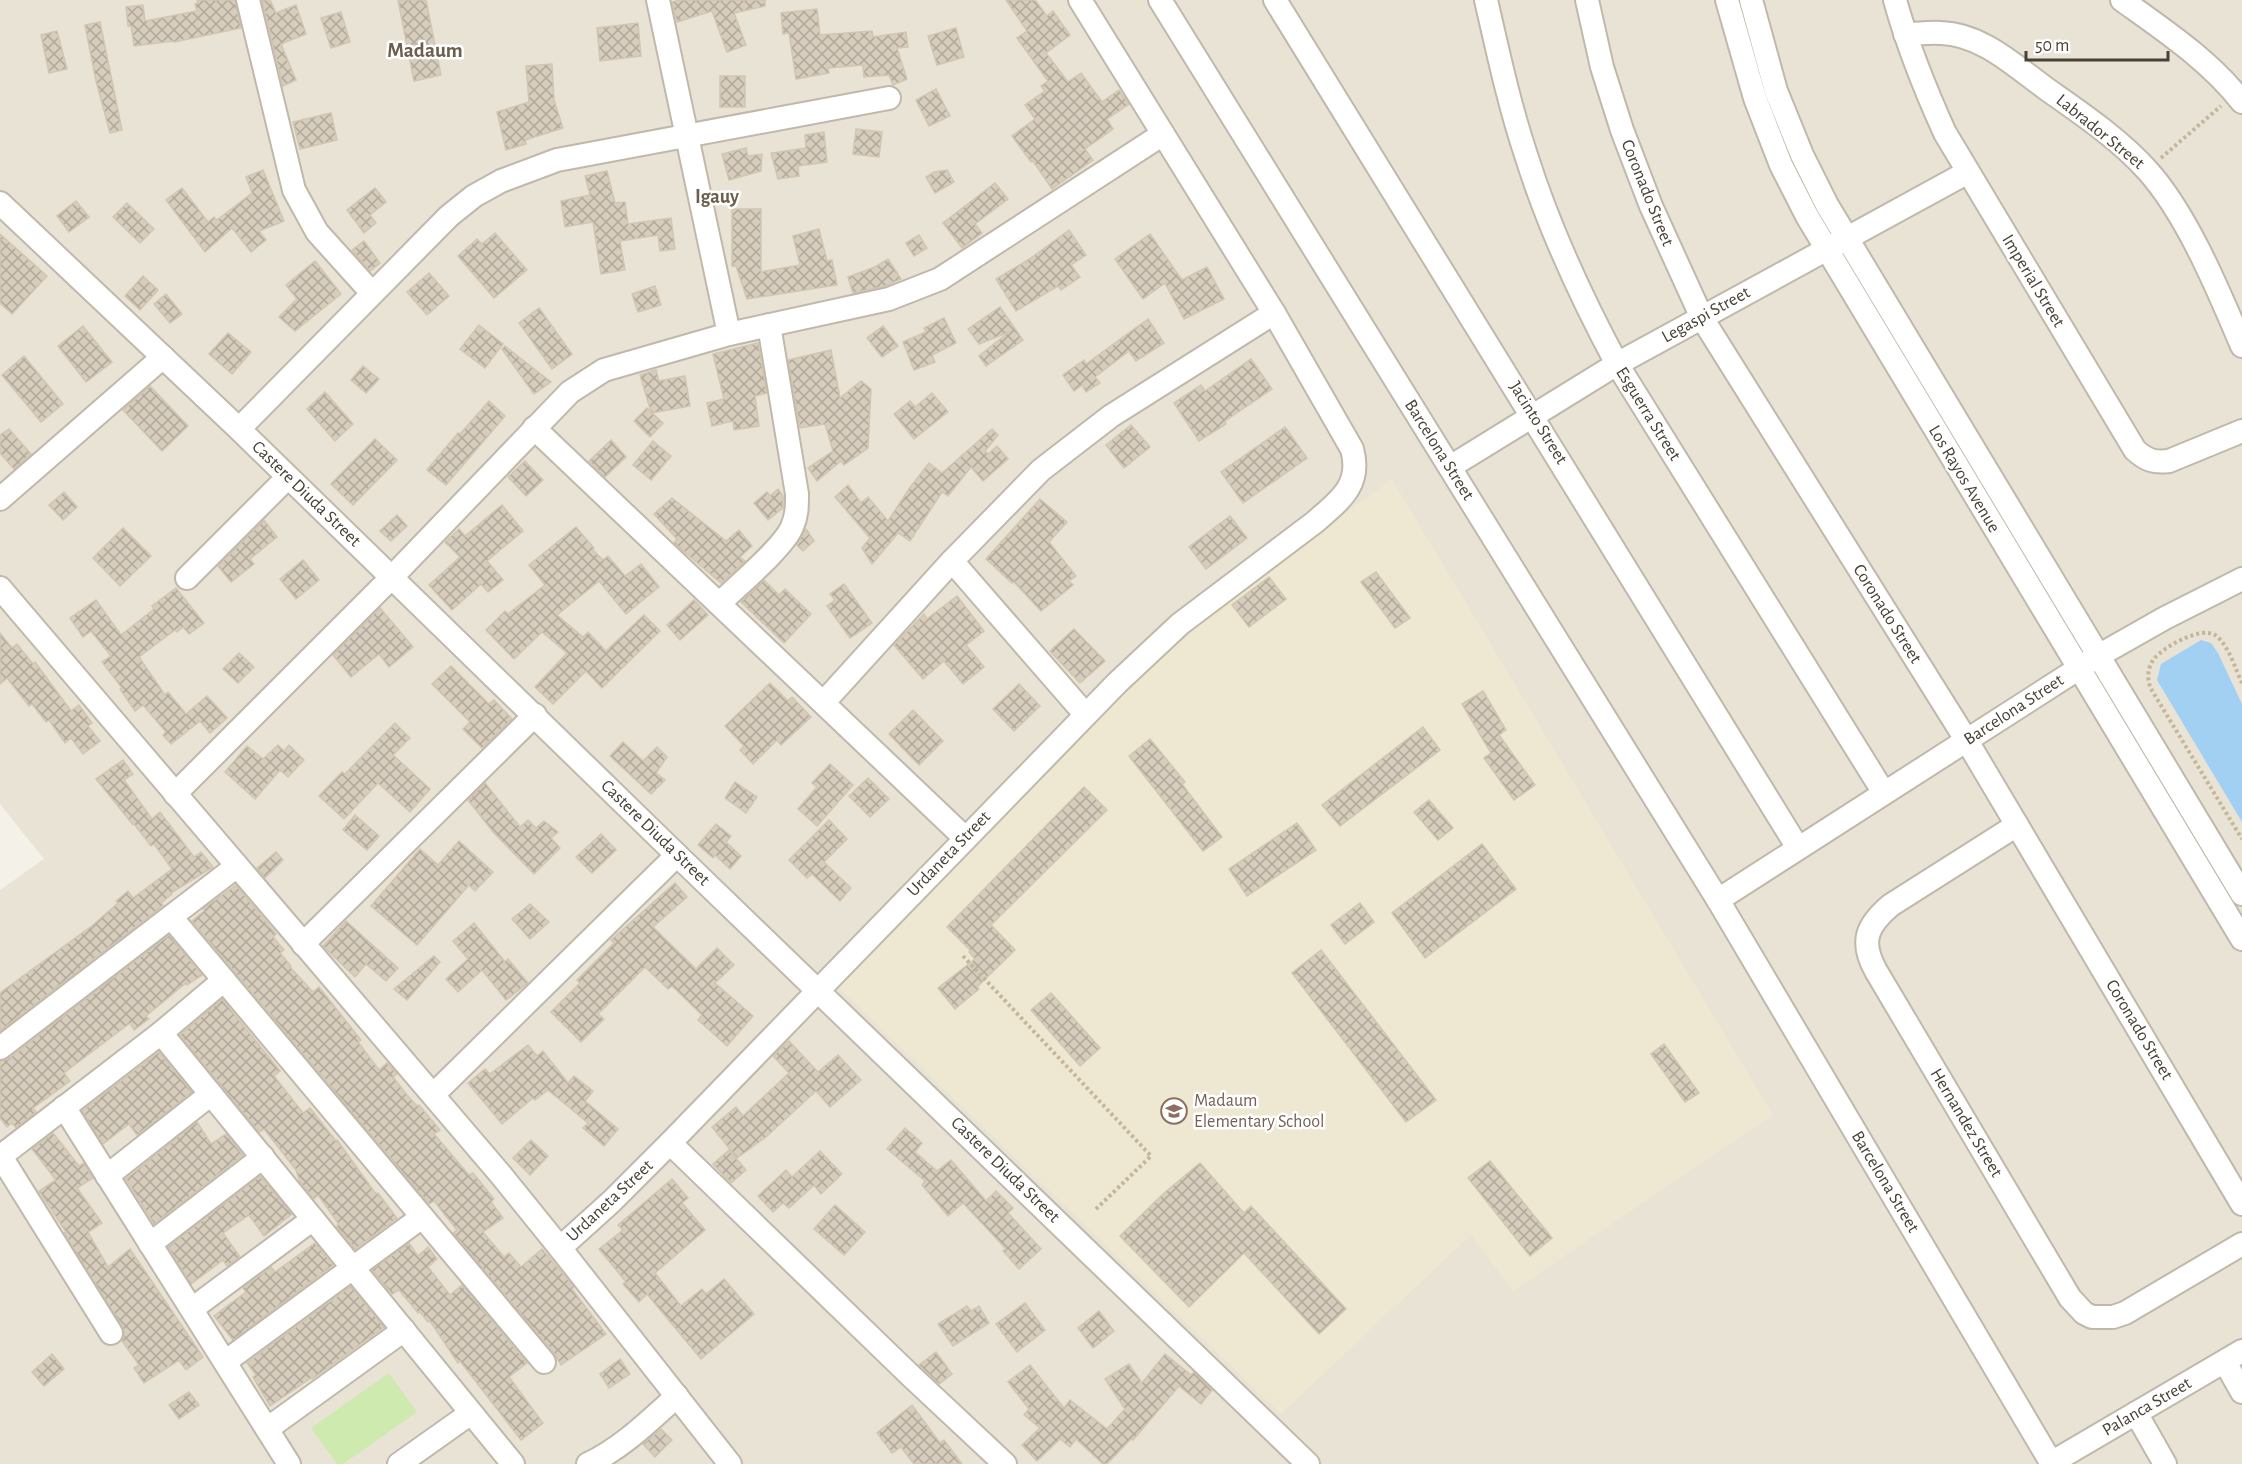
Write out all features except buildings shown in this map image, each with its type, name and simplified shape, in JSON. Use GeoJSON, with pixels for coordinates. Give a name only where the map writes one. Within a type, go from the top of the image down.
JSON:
{"type":"FeatureCollection","features":[{"type":"Feature","properties":{"kind":"street"},"geometry":{"type":"LineString","coordinates":[[248,0],[294,190],[317,232],[372,293]]}},
{"type":"Feature","properties":{"kind":"street"},"geometry":{"type":"LineString","coordinates":[[658,0],[729,334]]}},
{"type":"Feature","properties":{"kind":"street"},"geometry":{"type":"LineString","coordinates":[[824,702],[952,561],[1041,470],[1076,441],[1121,410],[1274,313],[1080,0]]}},
{"type":"Feature","properties":{"kind":"street","name":"Barcelona Street"},"geometry":{"type":"LineString","coordinates":[[1160,0],[1718,900],[2051,1463]]}},
{"type":"Feature","properties":{"kind":"street","name":"Jacinto Street"},"geometry":{"type":"LineString","coordinates":[[1275,0],[1798,848]]}},
{"type":"Feature","properties":{"kind":"street","name":"Esguerra Street"},"geometry":{"type":"LineString","coordinates":[[1486,0],[1503,76],[1525,154],[1547,215],[1584,301],[1617,364],[1884,793]]}},
{"type":"Feature","properties":{"kind":"street","name":"Coronado Street"},"geometry":{"type":"LineString","coordinates":[[1587,0],[1602,67],[1622,130],[1651,206],[1702,318],[1967,741],[2242,1204]]}},
{"type":"Feature","properties":{"kind":"street","name":"Los Rayos Avenue"},"geometry":{"type":"LineString","coordinates":[[1727,0],[1755,98],[1776,154],[1826,250],[2242,939]]}},
{"type":"Feature","properties":{"kind":"street","name":"Los Rayos Avenue"},"geometry":{"type":"LineString","coordinates":[[1751,0],[1776,91],[1802,155],[1846,239],[2242,894]]}},
{"type":"Feature","properties":{"kind":"street","name":"Imperial Street"},"geometry":{"type":"LineString","coordinates":[[1896,0],[1922,83],[1946,133],[2134,450],[2145,459],[2157,463],[2169,461],[2242,431]]}},
{"type":"Feature","properties":{"kind":"street"},"geometry":{"type":"LineString","coordinates":[[2122,0],[2195,54],[2239,98]]}},
{"type":"Feature","properties":{"kind":"street","name":"Labrador Street"},"geometry":{"type":"LineString","coordinates":[[1905,34],[1942,33],[1965,37],[1986,46],[2094,123],[2147,170],[2183,224],[2221,297],[2242,346]]}},
{"type":"Feature","properties":{"kind":"street"},"geometry":{"type":"LineString","coordinates":[[239,429],[449,216],[474,196],[501,181],[557,160],[889,98]]}},
{"type":"Feature","properties":{"kind":"street"},"geometry":{"type":"LineString","coordinates":[[175,794],[392,577],[570,392],[604,370],[729,334],[889,299],[940,279],[1163,134]]}},
{"type":"Feature","properties":{"kind":"street","name":"Legaspi Street"},"geometry":{"type":"LineString","coordinates":[[1450,467],[1617,364],[1968,172]]}},
{"type":"Feature","properties":{"kind":"street","name":"Castere Diuda Street"},"geometry":{"type":"LineString","coordinates":[[0,203],[239,429],[1305,1463]]}},
{"type":"Feature","properties":{"kind":"street","name":"Urdaneta Street"},"geometry":{"type":"LineString","coordinates":[[560,1248],[612,1201],[670,1143],[1085,714],[1180,624],[1332,507],[1354,479],[1356,464],[1352,449],[1274,313]]}},
{"type":"Feature","properties":{"kind":"street"},"geometry":{"type":"LineString","coordinates":[[720,603],[783,542],[797,512],[797,494],[770,325]]}},
{"type":"Feature","properties":{"kind":"street"},"geometry":{"type":"LineString","coordinates":[[0,499],[163,357]]}},
{"type":"Feature","properties":{"kind":"street"},"geometry":{"type":"LineString","coordinates":[[534,428],[965,838]]}},
{"type":"Feature","properties":{"kind":"street"},"geometry":{"type":"LineString","coordinates":[[187,578],[288,477]]}},
{"type":"Feature","properties":{"kind":"street"},"geometry":{"type":"LineString","coordinates":[[952,561],[1085,714]]}},
{"type":"Feature","properties":{"kind":"street","name":"Barcelona Street"},"geometry":{"type":"LineString","coordinates":[[1718,900],[2098,656],[2165,618],[2242,579]]}},
{"type":"Feature","properties":{"kind":"street"},"geometry":{"type":"LineString","coordinates":[[0,588],[434,1095],[560,1248],[730,1464]]}},
{"type":"Feature","properties":{"kind":"street"},"geometry":{"type":"LineString","coordinates":[[303,944],[535,715]]}},
{"type":"Feature","properties":{"kind":"street","name":"Hernandez Street"},"geometry":{"type":"LineString","coordinates":[[2017,825],[1890,905],[1880,914],[1871,925],[1867,936],[1867,949],[1872,966],[2070,1298],[2084,1313],[2102,1318],[2125,1313],[2242,1244]]}},
{"type":"Feature","properties":{"kind":"street"},"geometry":{"type":"LineString","coordinates":[[434,1095],[676,855]]}},
{"type":"Feature","properties":{"kind":"street"},"geometry":{"type":"LineString","coordinates":[[0,1048],[237,866]]}},
{"type":"Feature","properties":{"kind":"street"},"geometry":{"type":"LineString","coordinates":[[171,917],[544,1362]]}},
{"type":"Feature","properties":{"kind":"street"},"geometry":{"type":"LineString","coordinates":[[111,1333],[0,1155],[161,1033],[224,980]]}},
{"type":"Feature","properties":{"kind":"street"},"geometry":{"type":"LineString","coordinates":[[161,1033],[513,1464]]}},
{"type":"Feature","properties":{"kind":"street"},"geometry":{"type":"LineString","coordinates":[[107,1176],[211,1094]]}},
{"type":"Feature","properties":{"kind":"street"},"geometry":{"type":"LineString","coordinates":[[64,1107],[290,1464]]}},
{"type":"Feature","properties":{"kind":"street"},"geometry":{"type":"LineString","coordinates":[[670,1143],[1005,1464]]}},
{"type":"Feature","properties":{"kind":"street"},"geometry":{"type":"LineString","coordinates":[[150,1244],[263,1157]]}},
{"type":"Feature","properties":{"kind":"street"},"geometry":{"type":"LineString","coordinates":[[225,1362],[422,1217]]}},
{"type":"Feature","properties":{"kind":"street"},"geometry":{"type":"LineString","coordinates":[[192,1310],[313,1219]]}},
{"type":"Feature","properties":{"kind":"street"},"geometry":{"type":"LineString","coordinates":[[267,1429],[404,1330]]}},
{"type":"Feature","properties":{"kind":"street"},"geometry":{"type":"LineString","coordinates":[[2233,1356],[2242,1392]]}},
{"type":"Feature","properties":{"kind":"street","name":"Palanca Street"},"geometry":{"type":"LineString","coordinates":[[2051,1463],[2233,1356]]}},
{"type":"Feature","properties":{"kind":"street"},"geometry":{"type":"LineString","coordinates":[[588,1464],[606,1456],[677,1396]]}},
{"type":"Feature","properties":{"kind":"street"},"geometry":{"type":"LineString","coordinates":[[399,1464],[471,1413]]}},
{"type":"Feature","properties":{"kind":"street"},"geometry":{"type":"LineString","coordinates":[[2136,1413],[2165,1464]]}},
{"type":"Feature","properties":{"kind":"path"},"geometry":{"type":"LineString","coordinates":[[2147,170],[2239,98]]}},
{"type":"Feature","properties":{"kind":"path"},"geometry":{"type":"LineString","coordinates":[[2242,683],[2221,641],[2209,632],[2200,632],[2161,652],[2154,658],[2148,675],[2151,690],[2242,838]]}},
{"type":"Feature","properties":{"kind":"path"},"geometry":{"type":"LineString","coordinates":[[963,956],[1151,1156],[1094,1211]]}},
{"type":"Feature","properties":{"kind":"shaded area"},"geometry":{"type":"Polygon","coordinates":[[[0,0],[2242,0],[2242,1464],[0,1464],[0,890],[44,859],[0,804],[0,0]]]}},
{"type":"Feature","properties":{"kind":"shaded area"},"geometry":{"type":"Polygon","coordinates":[[[1392,479],[1773,1115],[1513,1291],[1471,1235],[1281,1414],[839,988],[1094,718],[1157,658],[1250,582],[1392,479]]]}},
{"type":"Feature","properties":{"kind":"green space"},"geometry":{"type":"Polygon","coordinates":[[[389,1373],[417,1412],[343,1464],[337,1464],[311,1428],[389,1373]]]}},
{"type":"Feature","properties":{"kind":"water"},"geometry":{"type":"Polygon","coordinates":[[[2201,640],[2211,643],[2218,653],[2242,704],[2242,822],[2157,680],[2161,664],[2201,640]]]}},
{"type":"Feature","properties":{"kind":"place","name":"Madaum Elementary School"},"geometry":{"type":"Point","coordinates":[1174,1111]}},
{"type":"Feature","properties":{"kind":"district","name":"Madaum"},"geometry":{"type":"Point","coordinates":[425,50]}},
{"type":"Feature","properties":{"kind":"district","name":"Igauy"},"geometry":{"type":"Point","coordinates":[717,197]}}]}
